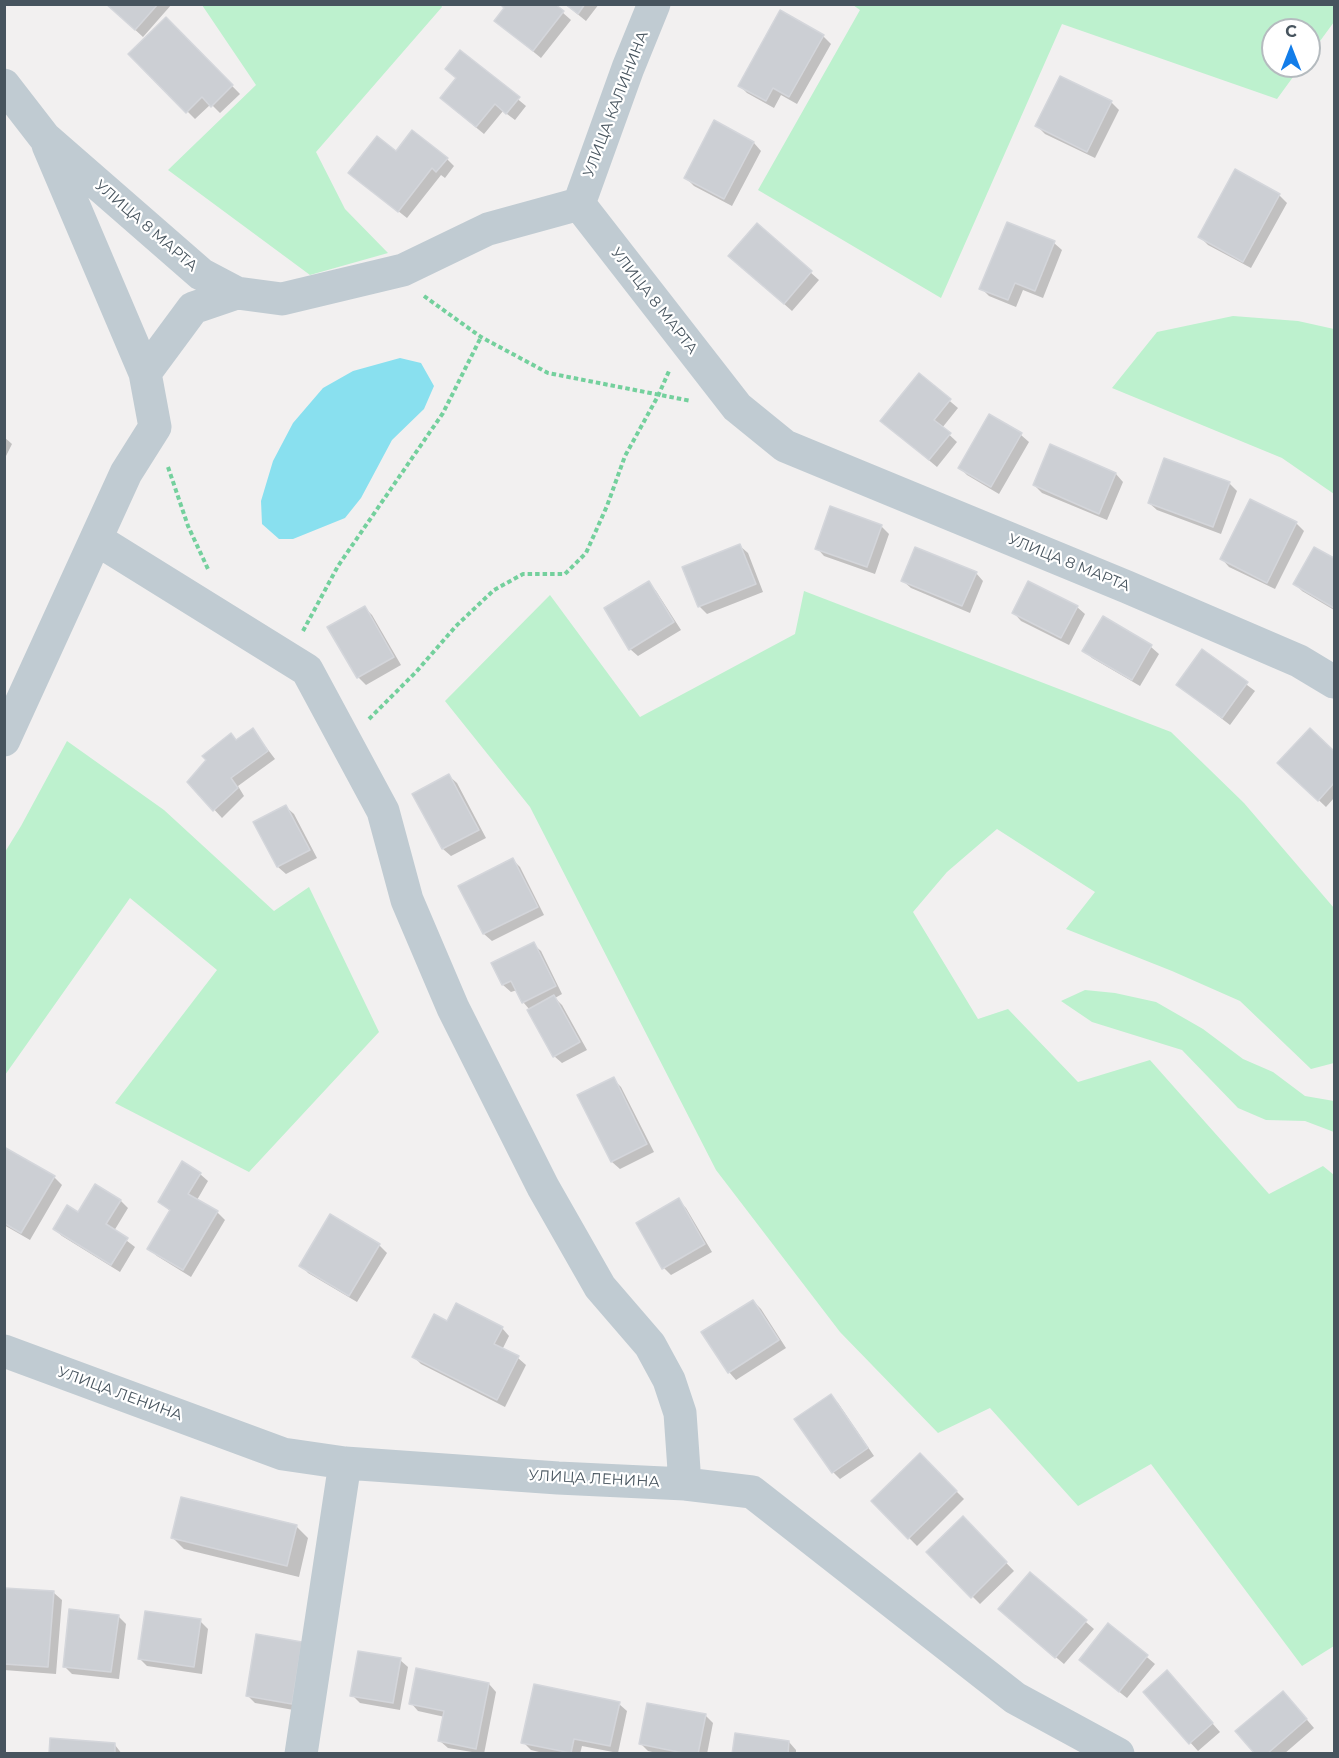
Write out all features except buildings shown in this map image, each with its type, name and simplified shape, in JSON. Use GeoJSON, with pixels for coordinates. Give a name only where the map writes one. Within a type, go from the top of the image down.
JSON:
{"type":"FeatureCollection","features":[{"type":"Feature","properties":{"kind":"street","name":"УЛИЦА КАЛИНИНА"},"geometry":{"type":"LineString","coordinates":[[579,204],[628,68],[654,4]]}},
{"type":"Feature","properties":{"kind":"street","name":"УЛИЦА 8 МАРТА"},"geometry":{"type":"LineString","coordinates":[[4,85],[45,138],[201,274],[237,292],[282,299],[402,270],[488,229],[579,204],[737,407],[785,446],[1127,587],[1299,661],[1335,682]]}},
{"type":"Feature","properties":{"kind":"street"},"geometry":{"type":"LineString","coordinates":[[6,744],[126,473],[155,427],[146,373],[45,138]]}},
{"type":"Feature","properties":{"kind":"street"},"geometry":{"type":"LineString","coordinates":[[146,373],[193,308],[237,292]]}},
{"type":"Feature","properties":{"kind":"street"},"geometry":{"type":"LineString","coordinates":[[96,539],[307,670],[383,811],[407,900],[453,1008],[543,1187],[600,1287],[650,1345],[669,1380],[680,1413],[685,1484]]}},
{"type":"Feature","properties":{"kind":"street","name":"УЛИЦА ЛЕНИНА"},"geometry":{"type":"LineString","coordinates":[[4,1351],[283,1454],[345,1463],[558,1478],[685,1484],[752,1492],[1015,1698],[1118,1754]]}},
{"type":"Feature","properties":{"kind":"street"},"geometry":{"type":"LineString","coordinates":[[301,1754],[345,1463]]}},
{"type":"Feature","properties":{"kind":"path"},"geometry":{"type":"LineString","coordinates":[[402,270],[426,298],[481,337],[548,373],[658,396],[737,407]]}},
{"type":"Feature","properties":{"kind":"path"},"geometry":{"type":"LineString","coordinates":[[288,658],[338,566],[443,413],[481,337]]}},
{"type":"Feature","properties":{"kind":"path"},"geometry":{"type":"LineString","coordinates":[[345,741],[389,700],[456,626],[494,590],[523,574],[565,574],[586,554],[625,456],[658,396],[684,341]]}},
{"type":"Feature","properties":{"kind":"path"},"geometry":{"type":"LineString","coordinates":[[155,427],[189,526],[211,575]]}},
{"type":"Feature","properties":{"kind":"green space"},"geometry":{"type":"Polygon","coordinates":[[[1334,4],[1334,22],[1321,40],[1321,18],[1261,18],[1261,78],[1292,78],[1277,99],[1062,24],[941,298],[758,190],[860,10],[853,5],[1334,4]]]}},
{"type":"Feature","properties":{"kind":"green space"},"geometry":{"type":"Polygon","coordinates":[[[202,5],[441,5],[442,7],[316,152],[345,209],[388,253],[310,275],[168,170],[256,85],[202,5]]]}},
{"type":"Feature","properties":{"kind":"green space"},"geometry":{"type":"Polygon","coordinates":[[[1233,316],[1298,321],[1334,329],[1334,494],[1282,458],[1112,388],[1157,332],[1233,316]]]}},
{"type":"Feature","properties":{"kind":"green space"},"geometry":{"type":"Polygon","coordinates":[[[804,591],[1171,732],[1244,803],[1334,908],[1334,1063],[1311,1069],[1240,1001],[1066,929],[1095,892],[997,829],[947,872],[913,912],[978,1019],[1008,1009],[1078,1082],[1150,1060],[1269,1194],[1323,1166],[1334,1175],[1334,1646],[1302,1666],[1151,1464],[1078,1506],[990,1408],[938,1433],[840,1332],[716,1170],[530,807],[445,701],[550,595],[640,717],[795,634],[804,591]]]}},
{"type":"Feature","properties":{"kind":"green space"},"geometry":{"type":"Polygon","coordinates":[[[67,741],[164,810],[274,911],[309,887],[379,1032],[249,1172],[115,1103],[217,970],[130,898],[5,1075],[5,852],[67,741]]]}},
{"type":"Feature","properties":{"kind":"green space"},"geometry":{"type":"Polygon","coordinates":[[[1085,990],[1115,993],[1156,1002],[1203,1029],[1243,1059],[1273,1072],[1305,1096],[1334,1101],[1334,1132],[1305,1121],[1266,1120],[1238,1108],[1182,1050],[1092,1022],[1061,1001],[1085,990]]]}},
{"type":"Feature","properties":{"kind":"water"},"geometry":{"type":"Polygon","coordinates":[[[400,358],[421,363],[434,386],[424,409],[392,440],[361,498],[345,518],[293,539],[279,539],[262,524],[261,501],[273,461],[293,423],[323,388],[353,371],[400,358]]]}}]}
